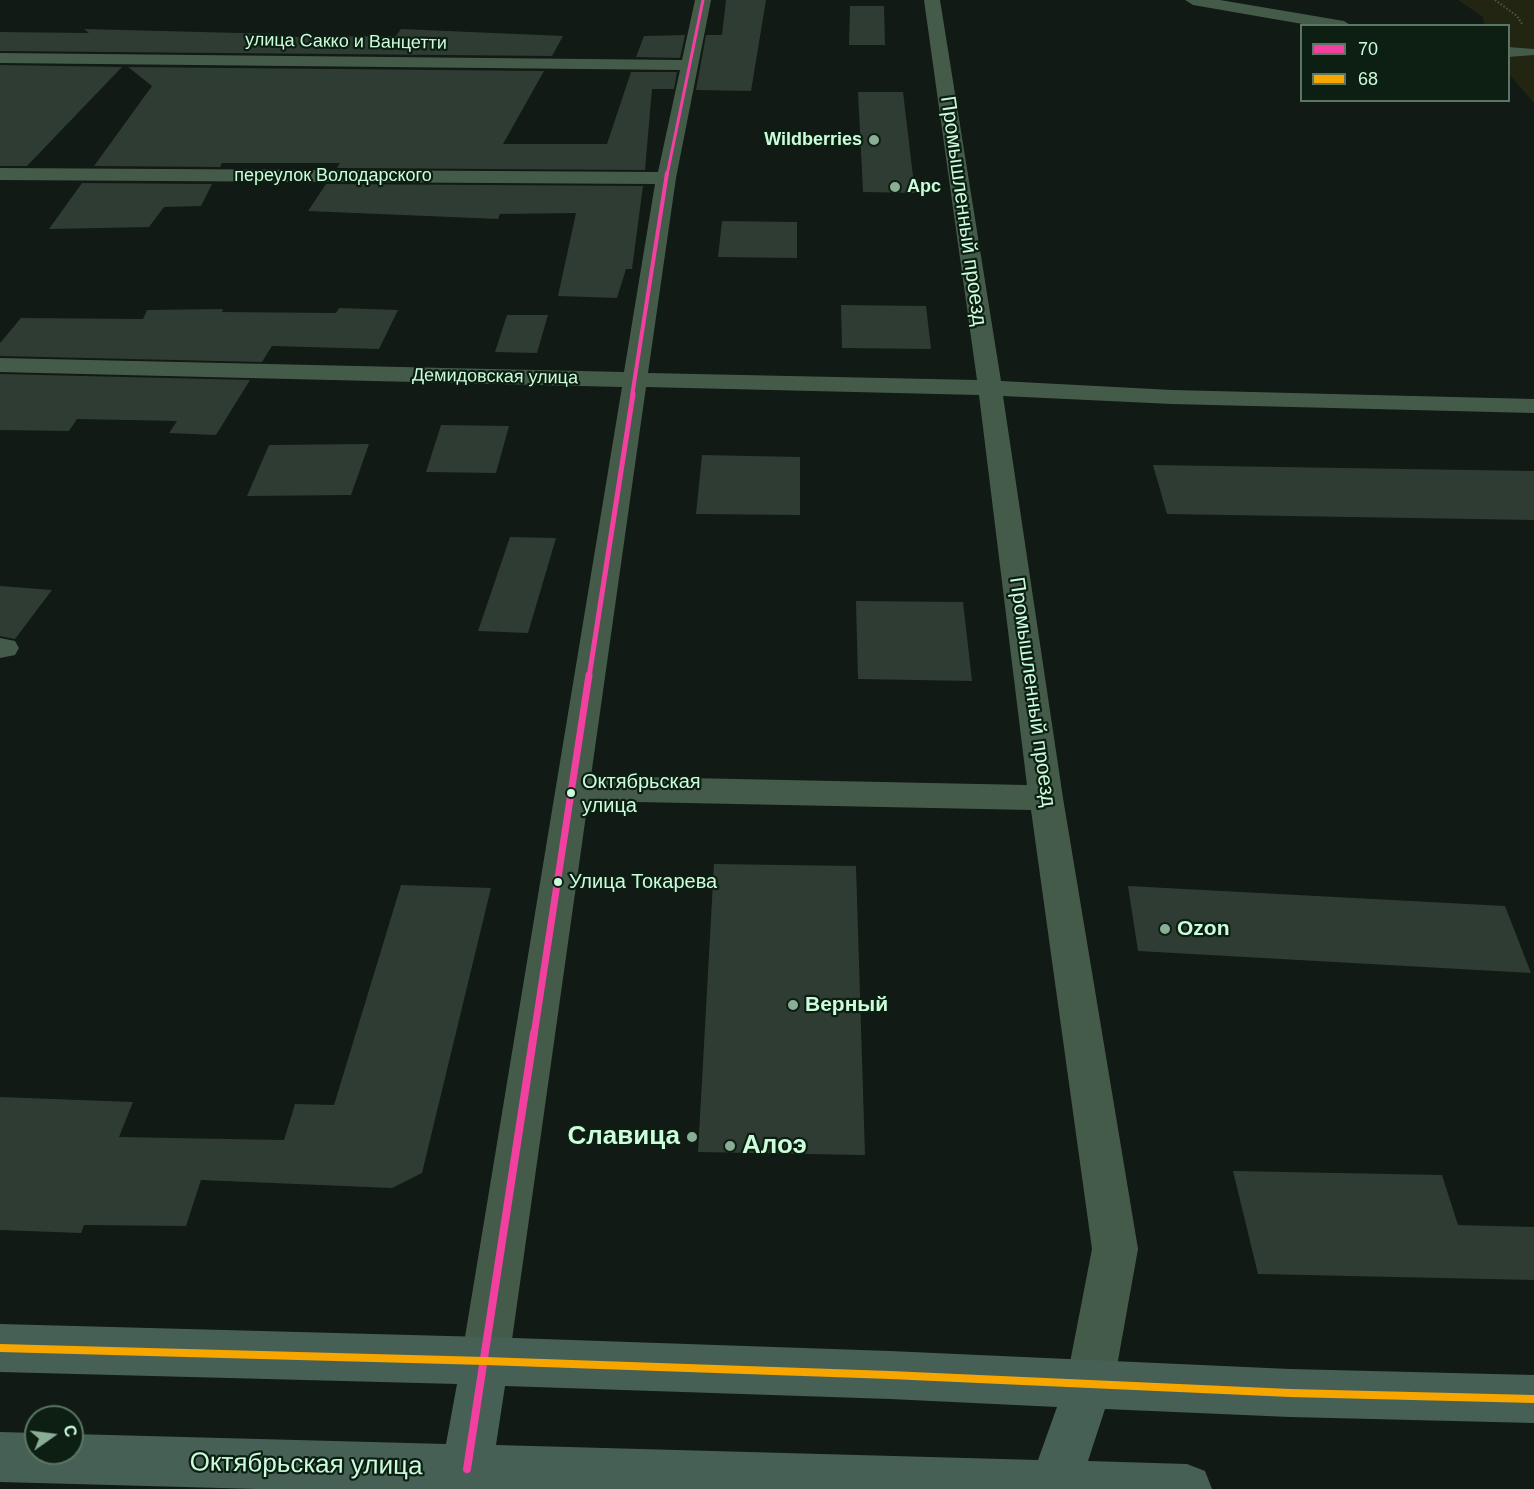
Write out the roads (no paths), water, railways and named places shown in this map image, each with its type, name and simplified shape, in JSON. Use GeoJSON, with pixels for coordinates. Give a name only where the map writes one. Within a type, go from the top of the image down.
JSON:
{"type":"FeatureCollection","features":[{"type":"Feature","properties":{"kind":"main road"},"geometry":{"type":"LineString","coordinates":[[0,1348],[485,1361],[1090,1383],[1290,1393],[1534,1399]]}},
{"type":"Feature","properties":{"kind":"main road"},"geometry":{"type":"LineString","coordinates":[[467,1469],[485,1361]]}},
{"type":"Feature","properties":{"kind":"main road"},"geometry":{"type":"LineString","coordinates":[[1054,1488],[1090,1383]]}},
{"type":"Feature","properties":{"kind":"main road","name":"Октябрьская улица"},"geometry":{"type":"LineString","coordinates":[[0,1457],[1054,1488],[1187,1489]]}},
{"type":"Feature","properties":{"kind":"street"},"geometry":{"type":"LineString","coordinates":[[485,1361],[666,178],[703,0]]}},
{"type":"Feature","properties":{"kind":"street","name":"Промышленный проезд"},"geometry":{"type":"LineString","coordinates":[[932,0],[990,388],[1046,798],[1114,1249],[1090,1383]]}},
{"type":"Feature","properties":{"kind":"street"},"geometry":{"type":"LineString","coordinates":[[1201,1],[1333,24]]}},
{"type":"Feature","properties":{"kind":"street"},"geometry":{"type":"LineString","coordinates":[[1510,51],[1528,52]]}},
{"type":"Feature","properties":{"kind":"street","name":"улица Сакко и Ванцетти"},"geometry":{"type":"LineString","coordinates":[[0,58],[691,65]]}},
{"type":"Feature","properties":{"kind":"street","name":"переулок Володарского"},"geometry":{"type":"LineString","coordinates":[[0,174],[666,178]]}},
{"type":"Feature","properties":{"kind":"street","name":"Демидовская улица"},"geometry":{"type":"LineString","coordinates":[[0,365],[990,388],[1172,397],[1534,406]]}},
{"type":"Feature","properties":{"kind":"street"},"geometry":{"type":"LineString","coordinates":[[573,788],[1046,798]]}},
{"type":"Feature","properties":{"kind":"place","name":"Wildberries"},"geometry":{"type":"Point","coordinates":[874,140]}},
{"type":"Feature","properties":{"kind":"place","name":"Арс"},"geometry":{"type":"Point","coordinates":[895,187]}},
{"type":"Feature","properties":{"kind":"place","name":"Октябрьская улица"},"geometry":{"type":"Point","coordinates":[571,793]}},
{"type":"Feature","properties":{"kind":"place","name":"Улица Токарева"},"geometry":{"type":"Point","coordinates":[558,882]}},
{"type":"Feature","properties":{"kind":"place","name":"Ozon"},"geometry":{"type":"Point","coordinates":[1165,929]}},
{"type":"Feature","properties":{"kind":"place","name":"Верный"},"geometry":{"type":"Point","coordinates":[793,1005]}},
{"type":"Feature","properties":{"kind":"place","name":"Славица"},"geometry":{"type":"Point","coordinates":[692,1137]}},
{"type":"Feature","properties":{"kind":"place","name":"Алоэ"},"geometry":{"type":"Point","coordinates":[730,1146]}}]}
